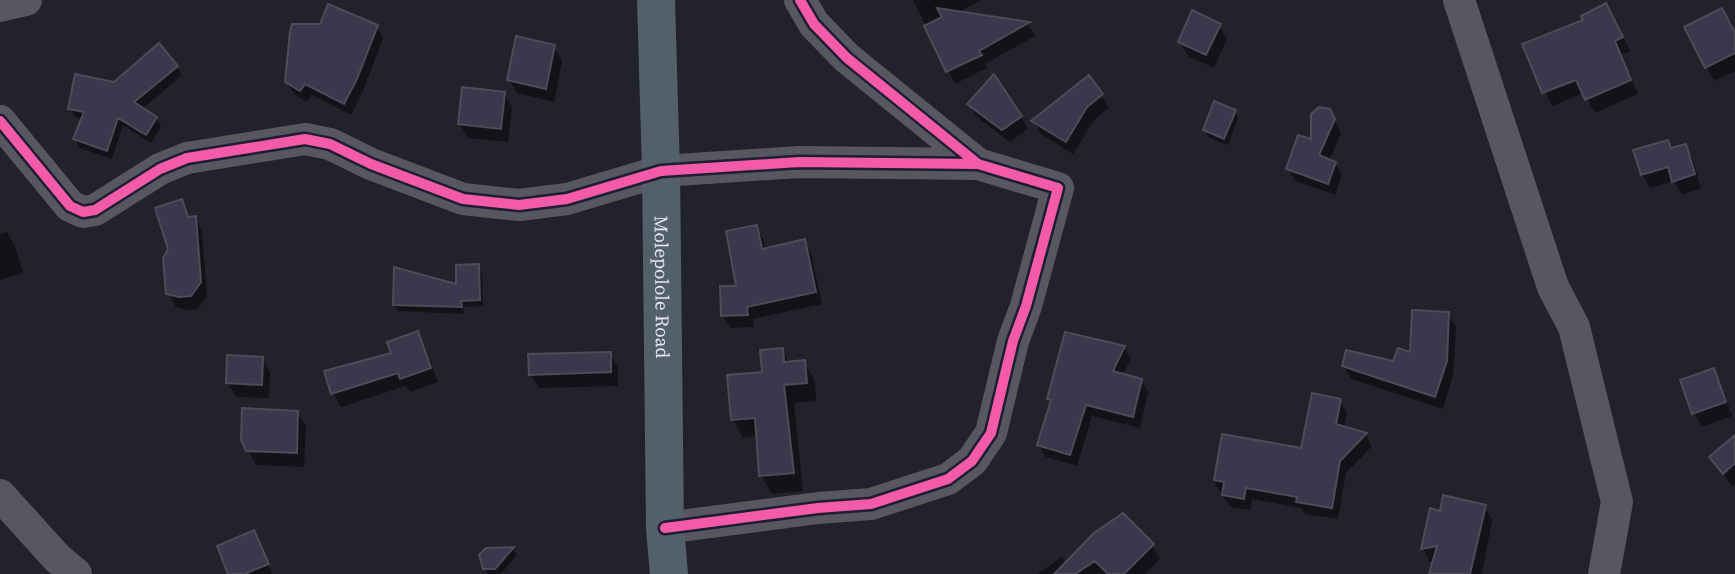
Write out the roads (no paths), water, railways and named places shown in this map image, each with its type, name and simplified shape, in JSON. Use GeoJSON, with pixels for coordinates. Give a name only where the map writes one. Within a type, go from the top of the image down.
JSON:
{"type":"FeatureCollection","features":[{"type":"Feature","properties":{"kind":"main road","name":"Molepolole Road"},"geometry":{"type":"LineString","coordinates":[[656,0],[665,528],[669,574]]}},
{"type":"Feature","properties":{"kind":"street"},"geometry":{"type":"LineString","coordinates":[[0,6],[26,0]]}},
{"type":"Feature","properties":{"kind":"street"},"geometry":{"type":"LineString","coordinates":[[800,0],[814,24],[847,58],[978,164]]}},
{"type":"Feature","properties":{"kind":"street"},"geometry":{"type":"LineString","coordinates":[[1462,1],[1553,287],[1574,327],[1617,502],[1604,574]]}},
{"type":"Feature","properties":{"kind":"street"},"geometry":{"type":"LineString","coordinates":[[0,121],[70,206],[83,212],[95,210],[160,169],[187,158],[305,139],[330,144],[371,164],[463,199],[519,205],[567,200],[661,171],[799,162],[978,164],[1058,188],[1026,306],[1013,341],[991,433],[972,461],[948,479],[871,504],[818,508],[665,528]]}},
{"type":"Feature","properties":{"kind":"street"},"geometry":{"type":"LineString","coordinates":[[0,495],[75,574]]}}]}
